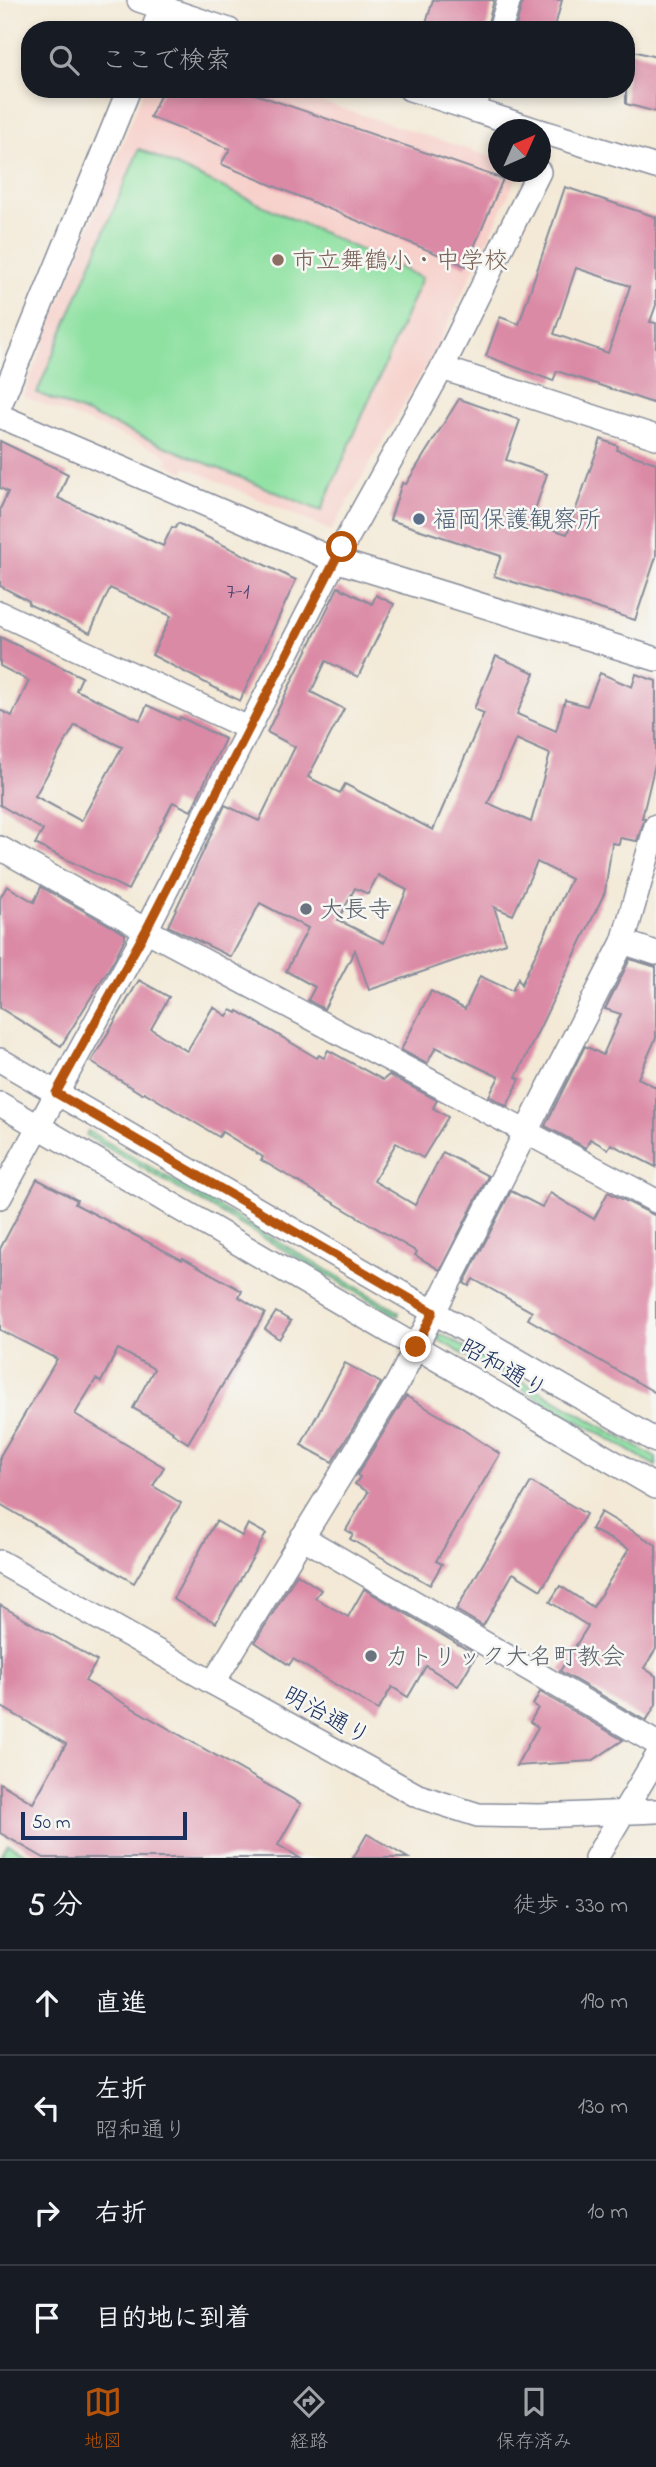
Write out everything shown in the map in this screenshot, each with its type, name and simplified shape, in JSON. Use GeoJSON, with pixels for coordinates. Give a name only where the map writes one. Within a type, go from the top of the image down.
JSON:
{"type":"FeatureCollection","features":[{"type":"Feature","properties":{"kind":"street"},"geometry":{"type":"LineString","coordinates":[[139,0],[163,4],[206,21]]}},
{"type":"Feature","properties":{"kind":"street"},"geometry":{"type":"LineString","coordinates":[[502,21],[509,0]]}},
{"type":"Feature","properties":{"kind":"street"},"geometry":{"type":"LineString","coordinates":[[156,21],[163,4]]}},
{"type":"Feature","properties":{"kind":"street"},"geometry":{"type":"LineString","coordinates":[[0,405],[124,98]]}},
{"type":"Feature","properties":{"kind":"street"},"geometry":{"type":"LineString","coordinates":[[477,100],[517,119]]}},
{"type":"Feature","properties":{"kind":"street"},"geometry":{"type":"LineString","coordinates":[[551,134],[656,167]]}},
{"type":"Feature","properties":{"kind":"street"},"geometry":{"type":"LineString","coordinates":[[0,1197],[146,930],[335,560],[442,368],[534,182]]}},
{"type":"Feature","properties":{"kind":"street"},"geometry":{"type":"LineString","coordinates":[[442,368],[656,436]]}},
{"type":"Feature","properties":{"kind":"street"},"geometry":{"type":"LineString","coordinates":[[0,416],[335,560],[656,659]]}},
{"type":"Feature","properties":{"kind":"street"},"geometry":{"type":"LineString","coordinates":[[0,613],[248,728]]}},
{"type":"Feature","properties":{"kind":"street"},"geometry":{"type":"LineString","coordinates":[[213,1683],[398,1382],[624,942],[656,826]]}},
{"type":"Feature","properties":{"kind":"street"},"geometry":{"type":"LineString","coordinates":[[0,848],[146,930],[656,1201]]}},
{"type":"Feature","properties":{"kind":"street"},"geometry":{"type":"LineString","coordinates":[[624,942],[656,953]]}},
{"type":"Feature","properties":{"kind":"street","name":"昭和通り"},"geometry":{"type":"LineString","coordinates":[[0,1060],[656,1441]]}},
{"type":"Feature","properties":{"kind":"street","name":"昭和通り"},"geometry":{"type":"LineString","coordinates":[[0,1104],[656,1487]]}},
{"type":"Feature","properties":{"kind":"street"},"geometry":{"type":"LineString","coordinates":[[302,1537],[656,1743]]}},
{"type":"Feature","properties":{"kind":"street","name":"明治通り"},"geometry":{"type":"LineString","coordinates":[[0,1562],[418,1796],[478,1815],[539,1816],[656,1811]]}},
{"type":"Feature","properties":{"kind":"street"},"geometry":{"type":"LineString","coordinates":[[596,1858],[656,1758]]}},
{"type":"Feature","properties":{"kind":"shaded area","name":"市立舞鶴小・中学校"},"geometry":{"type":"Polygon","coordinates":[[[140,98],[310,98],[488,156],[488,182],[515,182],[439,344],[331,531],[186,467],[184,472],[166,463],[163,452],[23,396],[140,98]]]}},
{"type":"Feature","properties":{"kind":"green space"},"geometry":{"type":"Polygon","coordinates":[[[139,149],[422,278],[321,511],[37,393],[139,149]]]}},
{"type":"Feature","properties":{"kind":"green space"},"geometry":{"type":"Polygon","coordinates":[[[88,1131],[399,1312],[398,1316],[86,1135],[88,1131]]]}},
{"type":"Feature","properties":{"kind":"green space"},"geometry":{"type":"Polygon","coordinates":[[[441,1334],[656,1458],[656,1466],[437,1339],[441,1334]]]}},
{"type":"Feature","properties":{"kind":"green space"},"geometry":{"type":"Polygon","coordinates":[[[8,1844],[34,1858],[0,1858],[8,1844]]]}},
{"type":"Feature","properties":{"kind":"building"},"geometry":{"type":"Polygon","coordinates":[[[433,0],[494,0],[488,21],[427,21],[433,0]]]}},
{"type":"Feature","properties":{"kind":"building"},"geometry":{"type":"Polygon","coordinates":[[[523,0],[562,0],[556,21],[517,21],[523,0]]]}},
{"type":"Feature","properties":{"kind":"building"},"geometry":{"type":"Polygon","coordinates":[[[635,51],[656,57],[656,112],[626,104],[626,98],[635,98],[635,51]]]}},
{"type":"Feature","properties":{"kind":"building"},"geometry":{"type":"Polygon","coordinates":[[[159,98],[266,98],[488,174],[488,182],[502,182],[466,266],[221,164],[230,149],[150,117],[159,98]]]}},
{"type":"Feature","properties":{"kind":"building"},"geometry":{"type":"Polygon","coordinates":[[[565,187],[656,217],[656,305],[650,322],[656,323],[656,404],[557,371],[553,381],[486,356],[500,317],[519,324],[565,187]],[[576,268],[554,334],[608,353],[630,286],[576,268]]]}},
{"type":"Feature","properties":{"kind":"building"},"geometry":{"type":"Polygon","coordinates":[[[459,399],[520,420],[506,460],[547,474],[531,522],[567,534],[601,439],[618,446],[617,450],[656,463],[656,557],[635,620],[494,576],[501,556],[390,520],[402,483],[406,484],[459,399]]]}},
{"type":"Feature","properties":{"kind":"building"},"geometry":{"type":"Polygon","coordinates":[[[0,441],[68,474],[58,498],[163,546],[172,527],[175,528],[178,523],[296,580],[240,701],[152,655],[171,616],[110,588],[90,633],[28,604],[29,601],[0,586],[0,509],[8,492],[0,488],[0,441]]]}},
{"type":"Feature","properties":{"kind":"building"},"geometry":{"type":"Polygon","coordinates":[[[338,587],[372,604],[376,595],[394,604],[358,677],[326,661],[311,692],[344,709],[308,777],[340,793],[345,784],[433,830],[484,713],[474,709],[496,656],[535,673],[517,714],[556,731],[565,700],[587,706],[600,673],[632,687],[636,674],[656,681],[656,760],[642,818],[645,818],[637,841],[620,838],[619,844],[612,843],[605,892],[516,1077],[520,1079],[507,1106],[489,1096],[499,1077],[436,1047],[427,1064],[401,1050],[431,991],[465,1009],[480,976],[512,991],[518,978],[521,985],[571,879],[537,862],[513,915],[494,907],[506,943],[369,990],[355,950],[324,1009],[308,1000],[315,987],[286,971],[308,928],[260,903],[231,957],[168,926],[225,805],[259,821],[295,747],[267,732],[338,587]],[[516,739],[488,803],[531,822],[550,754],[516,739]],[[378,875],[368,894],[355,888],[338,920],[384,943],[407,890],[378,875]]]}},
{"type":"Feature","properties":{"kind":"building"},"geometry":{"type":"Polygon","coordinates":[[[0,637],[82,677],[76,690],[140,720],[147,705],[179,720],[180,717],[225,739],[191,811],[173,802],[128,890],[35,844],[43,830],[0,805],[0,710],[12,716],[29,681],[0,666],[0,637]],[[75,725],[35,796],[81,821],[122,747],[75,725]]]}},
{"type":"Feature","properties":{"kind":"building"},"geometry":{"type":"Polygon","coordinates":[[[7,886],[34,902],[41,887],[125,934],[114,960],[61,1046],[0,1008],[0,898],[7,886]]]}},
{"type":"Feature","properties":{"kind":"building"},"geometry":{"type":"Polygon","coordinates":[[[630,959],[656,967],[656,1038],[638,1078],[656,1087],[656,1167],[611,1144],[608,1149],[590,1139],[586,1148],[545,1126],[585,1046],[603,1055],[621,1014],[605,1009],[630,959]]]}},
{"type":"Feature","properties":{"kind":"building"},"geometry":{"type":"Polygon","coordinates":[[[139,980],[169,997],[151,1029],[187,1051],[213,1007],[227,1016],[231,1010],[237,1013],[238,1011],[317,1058],[319,1055],[324,1058],[328,1050],[383,1080],[389,1075],[437,1100],[433,1108],[448,1117],[423,1158],[396,1143],[374,1181],[415,1205],[443,1152],[488,1176],[440,1270],[415,1255],[417,1252],[261,1160],[263,1157],[222,1132],[219,1137],[91,1062],[139,980]]]}},
{"type":"Feature","properties":{"kind":"building"},"geometry":{"type":"Polygon","coordinates":[[[37,1179],[77,1200],[75,1204],[242,1291],[239,1297],[265,1313],[188,1443],[133,1408],[154,1369],[118,1349],[101,1382],[96,1379],[75,1414],[164,1467],[153,1486],[181,1503],[134,1583],[0,1504],[0,1456],[57,1359],[0,1330],[0,1249],[37,1179]]]}},
{"type":"Feature","properties":{"kind":"building"},"geometry":{"type":"Polygon","coordinates":[[[511,1191],[542,1207],[550,1193],[594,1219],[608,1192],[656,1216],[656,1393],[528,1319],[532,1312],[473,1279],[469,1286],[464,1283],[511,1191]]]}},
{"type":"Feature","properties":{"kind":"building"},"geometry":{"type":"Polygon","coordinates":[[[276,1312],[291,1321],[279,1339],[265,1329],[276,1312]]]}},
{"type":"Feature","properties":{"kind":"building"},"geometry":{"type":"Polygon","coordinates":[[[345,1363],[381,1383],[332,1462],[301,1445],[345,1363]]]}},
{"type":"Feature","properties":{"kind":"building"},"geometry":{"type":"Polygon","coordinates":[[[406,1396],[500,1454],[436,1561],[442,1564],[430,1585],[350,1539],[353,1534],[346,1530],[368,1492],[355,1484],[360,1477],[357,1475],[406,1396]]]}},
{"type":"Feature","properties":{"kind":"building"},"geometry":{"type":"Polygon","coordinates":[[[531,1482],[586,1514],[541,1590],[513,1573],[483,1626],[456,1610],[531,1482]]]}},
{"type":"Feature","properties":{"kind":"building"},"geometry":{"type":"Polygon","coordinates":[[[601,1512],[656,1545],[656,1649],[644,1668],[656,1676],[656,1705],[646,1721],[560,1671],[588,1626],[550,1602],[560,1586],[593,1607],[629,1549],[591,1529],[601,1512]]]}},
{"type":"Feature","properties":{"kind":"building"},"geometry":{"type":"Polygon","coordinates":[[[216,1521],[242,1536],[248,1524],[266,1534],[216,1623],[173,1599],[216,1521]]]}},
{"type":"Feature","properties":{"kind":"building"},"geometry":{"type":"Polygon","coordinates":[[[297,1574],[321,1590],[315,1598],[348,1617],[364,1589],[476,1655],[458,1686],[426,1666],[408,1697],[392,1687],[378,1710],[293,1659],[289,1665],[255,1642],[297,1574]]]}},
{"type":"Feature","properties":{"kind":"building"},"geometry":{"type":"Polygon","coordinates":[[[0,1605],[97,1661],[85,1681],[301,1804],[278,1845],[300,1858],[44,1858],[0,1833],[0,1783],[33,1803],[66,1744],[0,1706],[0,1605]]]}},
{"type":"Feature","properties":{"kind":"building"},"geometry":{"type":"Polygon","coordinates":[[[540,1692],[623,1740],[592,1761],[516,1766],[538,1727],[530,1722],[538,1708],[533,1705],[540,1692]]]}},
{"type":"Feature","properties":{"kind":"building"},"geometry":{"type":"Polygon","coordinates":[[[367,1834],[408,1858],[353,1858],[367,1834]]]}},
{"type":"Feature","properties":{"kind":"place","name":"市立舞鶴小・中学校"},"geometry":{"type":"Point","coordinates":[278,260]}},
{"type":"Feature","properties":{"kind":"place","name":"福岡保護観察所"},"geometry":{"type":"Point","coordinates":[419,519]}},
{"type":"Feature","properties":{"kind":"place","name":"大長寺"},"geometry":{"type":"Point","coordinates":[306,909]}},
{"type":"Feature","properties":{"kind":"place","name":"カトリック大名町教会"},"geometry":{"type":"Point","coordinates":[371,1656]}},
{"type":"Feature","properties":{"kind":"route"},"geometry":{"type":"LineString","coordinates":[[342,547],[146,930],[56,1093],[433,1312],[416,1347]]}}]}
